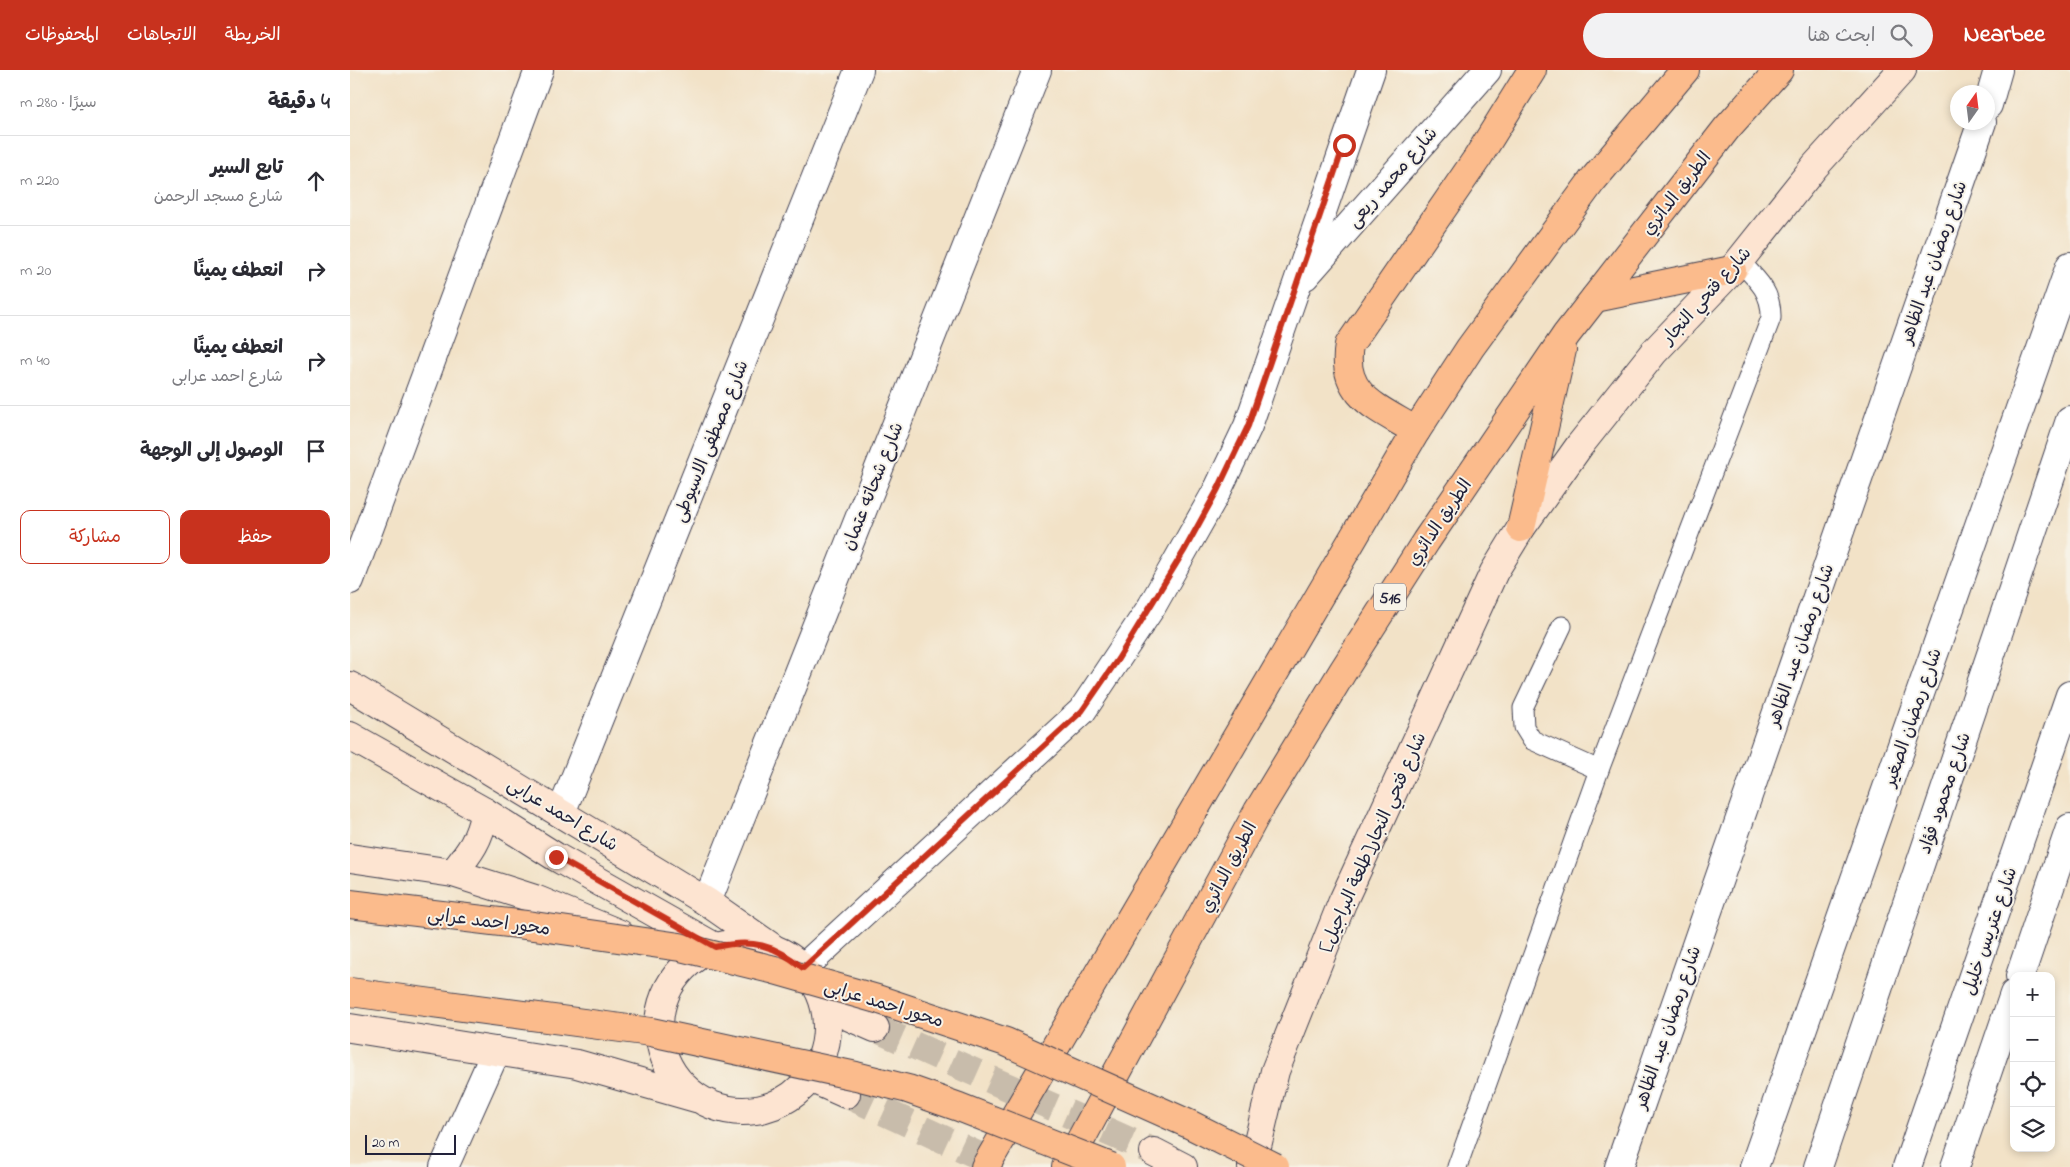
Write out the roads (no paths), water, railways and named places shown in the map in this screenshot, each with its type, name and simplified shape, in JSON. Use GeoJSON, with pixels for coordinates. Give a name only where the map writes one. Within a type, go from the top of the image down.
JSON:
{"type":"FeatureCollection","features":[{"type":"Feature","properties":{"kind":"highway"},"geometry":{"type":"LineString","coordinates":[[1416,431],[1364,398],[1354,387],[1348,373],[1346,359],[1349,344],[1478,157],[1532,70]]}},
{"type":"Feature","properties":{"kind":"highway"},"geometry":{"type":"LineString","coordinates":[[985,1167],[1416,431],[1470,348],[1592,181],[1685,70]]}},
{"type":"Feature","properties":{"kind":"highway","name":"الطريق الدائري"},"geometry":{"type":"LineString","coordinates":[[1066,1167],[1258,812],[1426,540],[1566,336],[1727,128],[1779,70]]}},
{"type":"Feature","properties":{"kind":"highway"},"geometry":{"type":"LineString","coordinates":[[1595,298],[1736,265]]}},
{"type":"Feature","properties":{"kind":"highway"},"geometry":{"type":"LineString","coordinates":[[1522,528],[1566,336]]}},
{"type":"Feature","properties":{"kind":"highway","name":"محور احمد عرابى"},"geometry":{"type":"LineString","coordinates":[[350,904],[525,925],[680,947],[840,988],[1006,1042],[1189,1124],[1275,1167]]}},
{"type":"Feature","properties":{"kind":"highway"},"geometry":{"type":"LineString","coordinates":[[350,992],[651,1032],[856,1076],[908,1089],[959,1107],[1111,1167]]}},
{"type":"Feature","properties":{"kind":"street"},"geometry":{"type":"LineString","coordinates":[[350,580],[539,70]]}},
{"type":"Feature","properties":{"kind":"street","name":"شارع مصطفى الاسيوطى"},"geometry":{"type":"LineString","coordinates":[[561,813],[859,70]]}},
{"type":"Feature","properties":{"kind":"street","name":"شارع شحاته عتمان"},"geometry":{"type":"LineString","coordinates":[[708,902],[1037,70]]}},
{"type":"Feature","properties":{"kind":"street"},"geometry":{"type":"LineString","coordinates":[[803,968],[1082,711],[1152,606],[1218,489],[1248,426],[1371,70]]}},
{"type":"Feature","properties":{"kind":"street","name":"شارع محمد ريعى"},"geometry":{"type":"LineString","coordinates":[[1298,285],[1486,70]]}},
{"type":"Feature","properties":{"kind":"street","name":"شارع فتحي النجار"},"geometry":{"type":"LineString","coordinates":[[1522,528],[1580,445],[1654,352],[1736,265],[1815,166],[1902,70]]}},
{"type":"Feature","properties":{"kind":"street"},"geometry":{"type":"LineString","coordinates":[[1994,85],[1998,70]]}},
{"type":"Feature","properties":{"kind":"street","name":"شارع رمضان عبد الظاهر"},"geometry":{"type":"LineString","coordinates":[[1619,1167],[1979,130]]}},
{"type":"Feature","properties":{"kind":"street","name":"شارع رمضان الصغير"},"geometry":{"type":"LineString","coordinates":[[1754,1167],[2070,266]]}},
{"type":"Feature","properties":{"kind":"street","name":"شارع محمود فؤاد"},"geometry":{"type":"LineString","coordinates":[[1818,1167],[2070,420]]}},
{"type":"Feature","properties":{"kind":"street","name":"شارع فتحي النجار[طلعة البراجيل]"},"geometry":{"type":"LineString","coordinates":[[1252,1167],[1275,1071],[1342,903],[1470,621],[1494,572],[1522,528]]}},
{"type":"Feature","properties":{"kind":"street","name":"شارع احمد عرابى"},"geometry":{"type":"LineString","coordinates":[[350,686],[708,902],[773,948]]}},
{"type":"Feature","properties":{"kind":"street","name":"شارع عتريس خليل"},"geometry":{"type":"LineString","coordinates":[[1907,1167],[2070,695]]}},
{"type":"Feature","properties":{"kind":"street"},"geometry":{"type":"LineString","coordinates":[[352,743],[485,812],[556,857],[715,947]]}},
{"type":"Feature","properties":{"kind":"street"},"geometry":{"type":"LineString","coordinates":[[453,874],[468,856],[480,835],[485,812]]}},
{"type":"Feature","properties":{"kind":"street"},"geometry":{"type":"LineString","coordinates":[[2021,972],[2070,828]]}},
{"type":"Feature","properties":{"kind":"street"},"geometry":{"type":"LineString","coordinates":[[350,858],[453,874],[535,899],[689,962]]}},
{"type":"Feature","properties":{"kind":"street"},"geometry":{"type":"LineString","coordinates":[[734,943],[754,943],[773,948],[789,956],[803,968],[816,986],[825,1006],[827,1025],[826,1043],[820,1062],[810,1078],[789,1097],[763,1108],[733,1110],[712,1105],[685,1087],[672,1072],[663,1053],[659,1034],[660,1014],[665,994],[675,976],[701,953],[715,947],[734,943]]}},
{"type":"Feature","properties":{"kind":"street"},"geometry":{"type":"LineString","coordinates":[[825,1006],[875,1028]]}},
{"type":"Feature","properties":{"kind":"street"},"geometry":{"type":"LineString","coordinates":[[1955,1167],[2010,1006]]}},
{"type":"Feature","properties":{"kind":"street"},"geometry":{"type":"LineString","coordinates":[[350,1028],[577,1064],[701,1099]]}},
{"type":"Feature","properties":{"kind":"street"},"geometry":{"type":"LineString","coordinates":[[444,1167],[496,1051]]}},
{"type":"Feature","properties":{"kind":"street"},"geometry":{"type":"LineString","coordinates":[[810,1078],[846,1094]]}},
{"type":"Feature","properties":{"kind":"street"},"geometry":{"type":"LineString","coordinates":[[1154,1152],[1183,1167]]}},
{"type":"Feature","properties":{"kind":"lane"},"geometry":{"type":"LineString","coordinates":[[1457,1167],[1599,770],[1771,318],[1771,308],[1766,291],[1736,265]]}},
{"type":"Feature","properties":{"kind":"lane"},"geometry":{"type":"LineString","coordinates":[[1562,626],[1523,708],[1524,728],[1532,740],[1599,770]]}},
{"type":"Feature","properties":{"kind":"tunnel"},"geometry":{"type":"LineString","coordinates":[[875,1028],[1154,1152]]}},
{"type":"Feature","properties":{"kind":"tunnel"},"geometry":{"type":"LineString","coordinates":[[846,1094],[1003,1167]]}}]}
